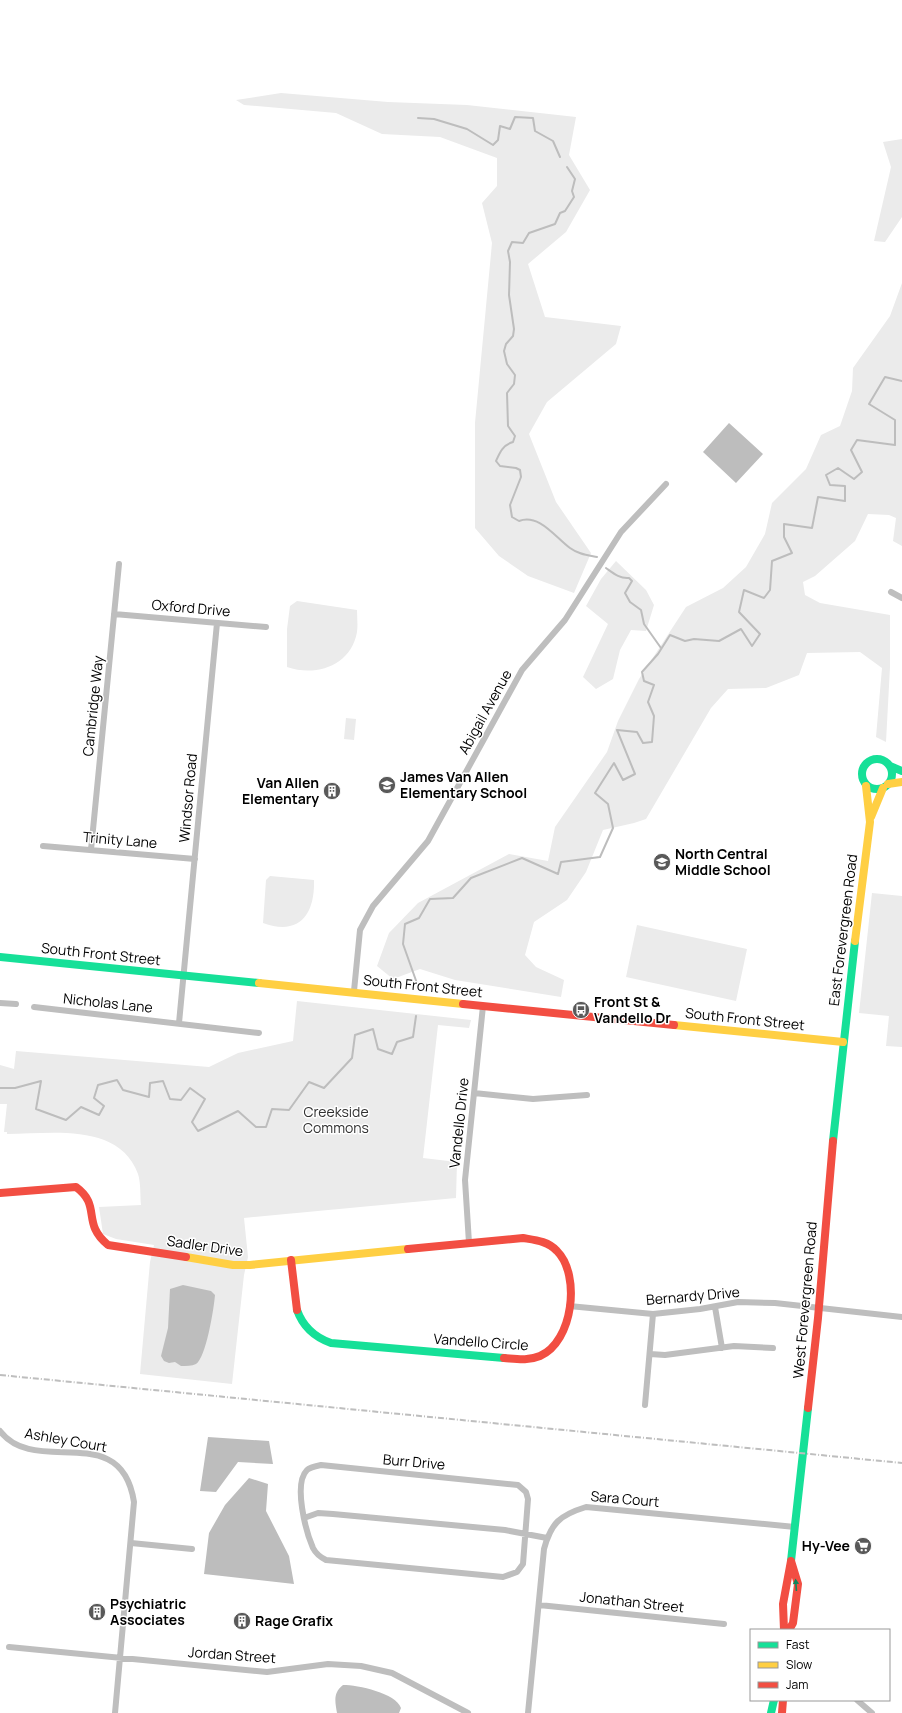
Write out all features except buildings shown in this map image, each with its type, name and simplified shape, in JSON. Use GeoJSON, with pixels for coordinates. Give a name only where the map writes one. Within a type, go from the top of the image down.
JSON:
{"type":"FeatureCollection","features":[{"type":"Feature","properties":{"kind":"street","name":"Abigail Avenue"},"geometry":{"type":"LineString","coordinates":[[354,991],[360,930],[369,912],[428,840],[522,670],[565,620],[621,532],[666,484]]}},
{"type":"Feature","properties":{"kind":"street","name":"Cambridge Way"},"geometry":{"type":"LineString","coordinates":[[91,850],[119,564]]}},
{"type":"Feature","properties":{"kind":"street"},"geometry":{"type":"LineString","coordinates":[[891,592],[902,598]]}},
{"type":"Feature","properties":{"kind":"street","name":"Oxford Drive"},"geometry":{"type":"LineString","coordinates":[[114,614],[266,627]]}},
{"type":"Feature","properties":{"kind":"street","name":"Windsor Road"},"geometry":{"type":"LineString","coordinates":[[184,975],[217,623]]}},
{"type":"Feature","properties":{"kind":"street"},"geometry":{"type":"LineString","coordinates":[[902,771],[890,766],[884,761],[876,759],[866,764],[862,772],[862,777],[866,786],[874,789],[902,782]]}},
{"type":"Feature","properties":{"kind":"street"},"geometry":{"type":"LineString","coordinates":[[886,786],[892,775],[890,766]]}},
{"type":"Feature","properties":{"kind":"street","name":"East Forevergreen Road"},"geometry":{"type":"LineString","coordinates":[[844,1042],[870,822],[866,786]]}},
{"type":"Feature","properties":{"kind":"street","name":"East Forevergreen Road"},"geometry":{"type":"LineString","coordinates":[[870,822],[886,786]]}},
{"type":"Feature","properties":{"kind":"street","name":"Trinity Lane"},"geometry":{"type":"LineString","coordinates":[[43,846],[195,859]]}},
{"type":"Feature","properties":{"kind":"street","name":"South Front Street"},"geometry":{"type":"LineString","coordinates":[[0,956],[844,1042]]}},
{"type":"Feature","properties":{"kind":"street"},"geometry":{"type":"LineString","coordinates":[[179,1023],[184,975]]}},
{"type":"Feature","properties":{"kind":"street"},"geometry":{"type":"LineString","coordinates":[[0,1003],[16,1004]]}},
{"type":"Feature","properties":{"kind":"street","name":"Vandello Drive"},"geometry":{"type":"LineString","coordinates":[[469,1243],[466,1180],[483,1006]]}},
{"type":"Feature","properties":{"kind":"street","name":"Nicholas Lane"},"geometry":{"type":"LineString","coordinates":[[34,1007],[259,1033]]}},
{"type":"Feature","properties":{"kind":"street","name":"West Forevergreen Road"},"geometry":{"type":"LineString","coordinates":[[784,1629],[784,1608],[795,1527],[819,1309],[823,1249],[844,1042]]}},
{"type":"Feature","properties":{"kind":"street"},"geometry":{"type":"LineString","coordinates":[[474,1093],[533,1099],[587,1095]]}},
{"type":"Feature","properties":{"kind":"street","name":"Sadler Drive"},"geometry":{"type":"LineString","coordinates":[[0,1193],[76,1187],[83,1191],[91,1202],[95,1235],[108,1245],[233,1265],[469,1243]]}},
{"type":"Feature","properties":{"kind":"street","name":"Vandello Circle"},"geometry":{"type":"LineString","coordinates":[[291,1260],[296,1308],[299,1316],[303,1324],[316,1336],[331,1343],[529,1360],[545,1355],[559,1342],[567,1327],[571,1284],[569,1269],[561,1255],[548,1244],[532,1238],[469,1243]]}},
{"type":"Feature","properties":{"kind":"street","name":"Bernardy Drive"},"geometry":{"type":"LineString","coordinates":[[570,1306],[653,1314],[738,1302],[775,1303],[902,1317]]}},
{"type":"Feature","properties":{"kind":"street"},"geometry":{"type":"LineString","coordinates":[[715,1306],[722,1348]]}},
{"type":"Feature","properties":{"kind":"street"},"geometry":{"type":"LineString","coordinates":[[644,1405],[653,1314]]}},
{"type":"Feature","properties":{"kind":"street"},"geometry":{"type":"LineString","coordinates":[[650,1354],[666,1355],[742,1346],[773,1348]]}},
{"type":"Feature","properties":{"kind":"street","name":"Ashley Court"},"geometry":{"type":"LineString","coordinates":[[0,1431],[5,1438],[18,1445],[34,1449],[97,1455],[113,1461],[125,1471],[132,1487],[134,1502],[131,1543],[114,1713]]}},
{"type":"Feature","properties":{"kind":"street","name":"Burr Drive"},"geometry":{"type":"LineString","coordinates":[[321,1465],[518,1485],[526,1492],[528,1499],[525,1533],[523,1564],[517,1572],[503,1577],[326,1560],[319,1556],[313,1548],[304,1518],[301,1505],[303,1478],[306,1471],[313,1466],[321,1465]]}},
{"type":"Feature","properties":{"kind":"street","name":"Sara Court"},"geometry":{"type":"LineString","coordinates":[[528,1713],[547,1538],[552,1526],[561,1517],[572,1511],[586,1507],[795,1527]]}},
{"type":"Feature","properties":{"kind":"street"},"geometry":{"type":"LineString","coordinates":[[304,1518],[318,1513],[332,1514],[525,1533],[547,1538]]}},
{"type":"Feature","properties":{"kind":"street"},"geometry":{"type":"LineString","coordinates":[[131,1543],[192,1549]]}},
{"type":"Feature","properties":{"kind":"street","name":"West Forevergreen Road"},"geometry":{"type":"LineString","coordinates":[[790,1629],[793,1624],[798,1584],[791,1561]]}},
{"type":"Feature","properties":{"kind":"street","name":"Jonathan Street"},"geometry":{"type":"LineString","coordinates":[[539,1605],[724,1624]]}},
{"type":"Feature","properties":{"kind":"street","name":"Jordan Street"},"geometry":{"type":"LineString","coordinates":[[9,1647],[267,1672],[328,1664],[361,1666],[392,1673],[468,1713]]}},
{"type":"Feature","properties":{"kind":"street"},"geometry":{"type":"LineString","coordinates":[[771,1713],[774,1701]]}},
{"type":"Feature","properties":{"kind":"street"},"geometry":{"type":"LineString","coordinates":[[782,1713],[784,1701]]}},
{"type":"Feature","properties":{"kind":"street"},"geometry":{"type":"LineString","coordinates":[[858,1701],[872,1713]]}},
{"type":"Feature","properties":{"kind":"green space"},"geometry":{"type":"Polygon","coordinates":[[[281,93],[388,102],[467,105],[576,117],[569,155],[590,190],[566,232],[528,264],[545,317],[621,326],[616,344],[547,402],[529,434],[556,502],[591,553],[574,593],[528,576],[499,556],[475,528],[475,423],[492,243],[482,203],[497,186],[497,158],[440,137],[382,134],[336,113],[244,105],[236,100],[281,93]]]}},
{"type":"Feature","properties":{"kind":"green space"},"geometry":{"type":"Polygon","coordinates":[[[902,139],[902,217],[885,242],[874,241],[891,167],[883,142],[902,139]]]}},
{"type":"Feature","properties":{"kind":"green space"},"geometry":{"type":"Polygon","coordinates":[[[902,283],[902,546],[893,541],[896,518],[889,515],[868,514],[855,541],[815,576],[803,582],[805,595],[820,603],[890,615],[890,667],[886,742],[876,737],[882,668],[860,652],[807,653],[799,675],[766,688],[728,689],[711,708],[646,819],[603,830],[586,872],[567,900],[534,922],[525,955],[536,967],[564,980],[561,997],[455,980],[420,969],[393,979],[377,966],[389,933],[418,903],[509,854],[548,861],[555,827],[607,752],[618,721],[639,679],[686,607],[723,588],[746,567],[765,534],[772,503],[806,469],[821,435],[840,426],[852,391],[853,368],[890,316],[902,283]]]}},
{"type":"Feature","properties":{"kind":"green space"},"geometry":{"type":"Polygon","coordinates":[[[616,561],[646,590],[654,605],[646,631],[631,630],[620,650],[613,679],[596,689],[583,677],[608,624],[586,606],[601,579],[616,561]]]}},
{"type":"Feature","properties":{"kind":"green space"},"geometry":{"type":"Polygon","coordinates":[[[297,601],[357,610],[357,632],[353,644],[348,653],[340,661],[331,666],[309,671],[287,667],[287,629],[290,606],[297,601]]]}},
{"type":"Feature","properties":{"kind":"green space"},"geometry":{"type":"Polygon","coordinates":[[[346,718],[356,719],[354,740],[344,739],[346,718]]]}},
{"type":"Feature","properties":{"kind":"green space"},"geometry":{"type":"Polygon","coordinates":[[[270,876],[314,880],[312,903],[302,920],[286,927],[263,923],[266,880],[270,876]]]}},
{"type":"Feature","properties":{"kind":"green space"},"geometry":{"type":"Polygon","coordinates":[[[872,893],[902,896],[902,1047],[886,1046],[889,1016],[859,1013],[872,893]]]}},
{"type":"Feature","properties":{"kind":"green space"},"geometry":{"type":"Polygon","coordinates":[[[637,925],[747,949],[736,1001],[626,977],[637,925]]]}},
{"type":"Feature","properties":{"kind":"green space","name":"Creekside Commons"},"geometry":{"type":"Polygon","coordinates":[[[297,1001],[471,1020],[469,1028],[438,1025],[423,1158],[457,1162],[456,1198],[244,1218],[248,1257],[244,1275],[232,1384],[140,1374],[150,1262],[154,1245],[116,1239],[103,1234],[99,1207],[141,1205],[138,1174],[129,1157],[116,1146],[100,1138],[82,1134],[7,1134],[7,1132],[4,1132],[7,1104],[0,1104],[0,1065],[14,1069],[16,1051],[209,1067],[238,1053],[293,1041],[297,1001]]]}},
{"type":"Feature","properties":{"kind":"shaded area"},"geometry":{"type":"Polygon","coordinates":[[[729,423],[763,454],[736,483],[703,452],[729,423]]]}},
{"type":"Feature","properties":{"kind":"shaded area"},"geometry":{"type":"Polygon","coordinates":[[[183,1285],[211,1291],[215,1295],[209,1332],[203,1353],[200,1360],[196,1364],[189,1366],[181,1366],[175,1362],[169,1363],[164,1361],[161,1356],[168,1328],[170,1289],[183,1285]]]}},
{"type":"Feature","properties":{"kind":"shaded area"},"geometry":{"type":"Polygon","coordinates":[[[208,1437],[269,1441],[273,1464],[238,1462],[216,1492],[200,1491],[208,1437]]]}},
{"type":"Feature","properties":{"kind":"shaded area"},"geometry":{"type":"Polygon","coordinates":[[[249,1478],[268,1484],[266,1511],[289,1556],[294,1584],[204,1574],[209,1533],[225,1505],[249,1478]]]}},
{"type":"Feature","properties":{"kind":"shaded area"},"geometry":{"type":"Polygon","coordinates":[[[343,1685],[367,1688],[392,1698],[401,1708],[399,1713],[337,1713],[335,1701],[336,1694],[343,1685]]]}},
{"type":"Feature","properties":{"kind":"waterway"},"geometry":{"type":"LineString","coordinates":[[418,118],[434,119],[467,129],[493,145],[498,140],[500,126],[510,129],[515,117],[533,118],[535,131],[553,141],[560,157]]}},
{"type":"Feature","properties":{"kind":"waterway"},"geometry":{"type":"LineString","coordinates":[[567,167],[575,179],[572,191],[574,197],[565,211],[560,213],[555,224],[529,233],[523,243],[512,242],[508,251],[510,262],[509,295],[514,329],[513,336],[506,344],[504,351],[507,364],[515,375],[514,384],[507,393],[508,426],[515,436],[513,442],[502,449],[496,461],[500,466],[520,470],[521,477],[510,505],[512,517],[519,521],[526,519],[540,523],[576,552],[597,557]]}},
{"type":"Feature","properties":{"kind":"waterway"},"geometry":{"type":"LineString","coordinates":[[419,989],[403,944],[405,924],[419,918],[430,899],[453,898],[471,878],[522,858],[558,874],[561,862],[600,857],[613,828],[608,804],[595,793],[614,763],[623,780],[635,774],[617,730],[637,732],[643,743],[652,742],[654,716],[648,702],[654,685],[644,681],[642,672],[658,654],[670,635],[685,641],[694,639],[719,641],[741,629],[752,646],[760,634],[739,612],[744,590],[764,598],[770,590],[772,561],[792,553],[784,537],[784,524],[812,528],[818,497],[845,501],[845,486],[830,485],[826,475],[838,468],[854,479],[862,472],[851,450],[857,440],[895,445],[895,420],[869,404],[885,377],[902,381]]}},
{"type":"Feature","properties":{"kind":"waterway"},"geometry":{"type":"LineString","coordinates":[[606,568],[617,575],[623,578],[629,578],[632,581],[625,593],[630,602],[641,610],[644,624],[661,648]]}},
{"type":"Feature","properties":{"kind":"waterway"},"geometry":{"type":"LineString","coordinates":[[0,1088],[15,1088],[41,1081],[36,1109],[66,1120],[81,1107],[99,1115],[104,1106],[94,1098],[98,1085],[117,1080],[123,1090],[149,1097],[150,1083],[163,1081],[170,1099],[181,1100],[190,1088],[205,1099],[192,1122],[198,1131],[238,1111],[256,1127],[266,1127],[272,1109],[289,1110],[309,1082],[324,1088],[352,1058],[355,1035],[373,1029],[378,1049],[392,1054],[397,1042],[413,1037],[416,1016]]}},
{"type":"Feature","properties":{"kind":"railway"},"geometry":{"type":"LineString","coordinates":[[0,1375],[902,1463]]}},
{"type":"Feature","properties":{"kind":"traffic: fast"},"geometry":{"type":"LineString","coordinates":[[877,759],[888,763],[892,774],[888,785],[877,789],[866,785],[862,774],[866,763],[877,759]]}},
{"type":"Feature","properties":{"kind":"traffic: fast"},"geometry":{"type":"LineString","coordinates":[[890,766],[902,771]]}},
{"type":"Feature","properties":{"kind":"traffic: fast"},"geometry":{"type":"LineString","coordinates":[[833,1141],[855,941]]}},
{"type":"Feature","properties":{"kind":"traffic: fast"},"geometry":{"type":"LineString","coordinates":[[0,957],[259,983]]}},
{"type":"Feature","properties":{"kind":"traffic: fast"},"geometry":{"type":"LineString","coordinates":[[297,1310],[302,1321],[310,1331],[319,1338],[331,1343],[504,1358]]}},
{"type":"Feature","properties":{"kind":"traffic: fast"},"geometry":{"type":"LineString","coordinates":[[791,1561],[808,1408]]}},
{"type":"Feature","properties":{"kind":"traffic: fast"},"geometry":{"type":"LineString","coordinates":[[771,1713],[774,1701]]}},
{"type":"Feature","properties":{"kind":"traffic: slow"},"geometry":{"type":"LineString","coordinates":[[888,784],[902,782]]}},
{"type":"Feature","properties":{"kind":"traffic: slow"},"geometry":{"type":"LineString","coordinates":[[855,941],[870,822],[866,786]]}},
{"type":"Feature","properties":{"kind":"traffic: slow"},"geometry":{"type":"LineString","coordinates":[[871,817],[883,788]]}},
{"type":"Feature","properties":{"kind":"traffic: slow"},"geometry":{"type":"LineString","coordinates":[[259,983],[463,1004]]}},
{"type":"Feature","properties":{"kind":"traffic: slow"},"geometry":{"type":"LineString","coordinates":[[674,1025],[843,1042]]}},
{"type":"Feature","properties":{"kind":"traffic: slow"},"geometry":{"type":"LineString","coordinates":[[186,1257],[233,1265],[250,1265],[408,1249]]}},
{"type":"Feature","properties":{"kind":"traffic: jam"},"geometry":{"type":"LineString","coordinates":[[463,1004],[674,1025]]}},
{"type":"Feature","properties":{"kind":"traffic: jam"},"geometry":{"type":"LineString","coordinates":[[808,1408],[818,1318],[833,1141]]}},
{"type":"Feature","properties":{"kind":"traffic: jam"},"geometry":{"type":"LineString","coordinates":[[0,1193],[76,1187],[84,1194],[88,1201],[95,1229],[108,1245],[186,1257]]}},
{"type":"Feature","properties":{"kind":"traffic: jam"},"geometry":{"type":"LineString","coordinates":[[408,1249],[523,1238],[545,1243],[557,1251],[565,1262],[571,1291],[570,1307],[566,1323],[560,1337],[551,1348],[536,1358],[504,1358]]}},
{"type":"Feature","properties":{"kind":"traffic: jam"},"geometry":{"type":"LineString","coordinates":[[291,1260],[297,1310]]}},
{"type":"Feature","properties":{"kind":"traffic: jam"},"geometry":{"type":"LineString","coordinates":[[784,1629],[783,1604],[791,1561],[798,1584],[793,1623],[790,1629]]}},
{"type":"Feature","properties":{"kind":"traffic: jam"},"geometry":{"type":"LineString","coordinates":[[782,1713],[783,1701]]}},
{"type":"Feature","properties":{"kind":"place","name":"James Van Allen Elementary School"},"geometry":{"type":"Point","coordinates":[387,785]}},
{"type":"Feature","properties":{"kind":"place","name":"Van Allen Elementary"},"geometry":{"type":"Point","coordinates":[332,791]}},
{"type":"Feature","properties":{"kind":"place","name":"North Central Middle School"},"geometry":{"type":"Point","coordinates":[662,862]}},
{"type":"Feature","properties":{"kind":"place","name":"Front St & Vandello Dr"},"geometry":{"type":"Point","coordinates":[581,1010]}},
{"type":"Feature","properties":{"kind":"place","name":"Hy-Vee"},"geometry":{"type":"Point","coordinates":[863,1546]}},
{"type":"Feature","properties":{"kind":"place","name":"Psychiatric Associates"},"geometry":{"type":"Point","coordinates":[97,1612]}},
{"type":"Feature","properties":{"kind":"place","name":"Rage Grafix"},"geometry":{"type":"Point","coordinates":[242,1621]}}]}
